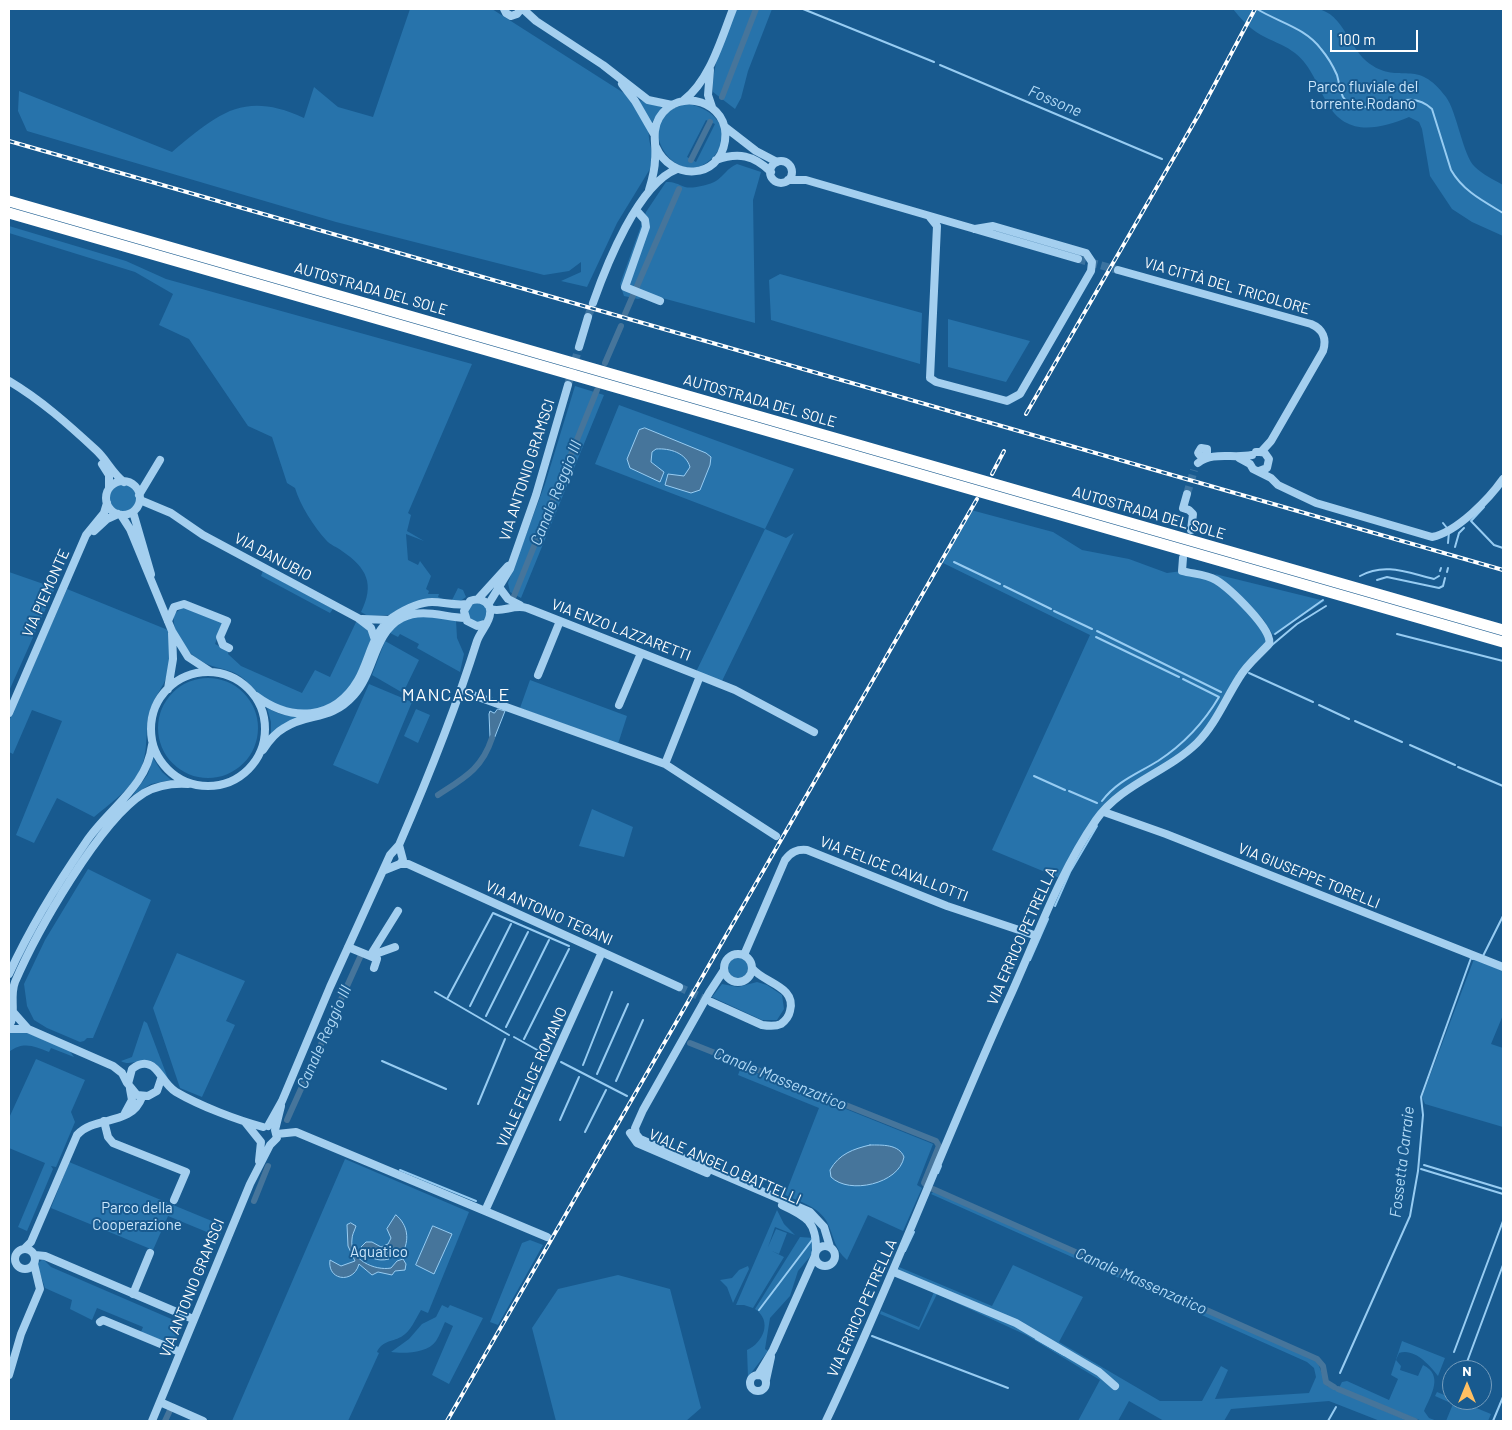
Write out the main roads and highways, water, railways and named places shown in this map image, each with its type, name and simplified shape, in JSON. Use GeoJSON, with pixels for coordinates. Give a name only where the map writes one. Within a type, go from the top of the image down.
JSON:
{"type":"FeatureCollection","features":[{"type":"Feature","properties":{"kind":"highway","name":"AUTOSTRADA DEL SOLE"},"geometry":{"type":"LineString","coordinates":[[9,201],[1503,630]]}},
{"type":"Feature","properties":{"kind":"highway","name":"AUTOSTRADA DEL SOLE"},"geometry":{"type":"LineString","coordinates":[[9,213],[1503,642]]}},
{"type":"Feature","properties":{"kind":"waterway","name":"Canale Reggio III"},"geometry":{"type":"LineString","coordinates":[[722,97],[756,9]]}},
{"type":"Feature","properties":{"kind":"waterway","name":"Fossone"},"geometry":{"type":"LineString","coordinates":[[803,9],[934,62]]}},
{"type":"Feature","properties":{"kind":"waterway"},"geometry":{"type":"LineString","coordinates":[[1257,9],[1300,31],[1315,42],[1332,65],[1343,97],[1350,103],[1363,107],[1373,107],[1403,100],[1413,100],[1422,102],[1432,109],[1451,170],[1461,184],[1474,195],[1503,213]]}},
{"type":"Feature","properties":{"kind":"waterway","name":"Fossone"},"geometry":{"type":"LineString","coordinates":[[940,65],[1162,159]]}},
{"type":"Feature","properties":{"kind":"waterway","name":"Canale Reggio III"},"geometry":{"type":"LineString","coordinates":[[691,160],[710,122]]}},
{"type":"Feature","properties":{"kind":"waterway","name":"Canale Reggio III"},"geometry":{"type":"LineString","coordinates":[[625,314],[679,189]]}},
{"type":"Feature","properties":{"kind":"waterway","name":"Canale Reggio III"},"geometry":{"type":"LineString","coordinates":[[605,363],[621,326]]}},
{"type":"Feature","properties":{"kind":"waterway","name":"Canale Reggio III"},"geometry":{"type":"LineString","coordinates":[[514,596],[597,390]]}},
{"type":"Feature","properties":{"kind":"waterway","name":"Fossetta Carraie"},"geometry":{"type":"LineString","coordinates":[[1484,507],[1471,521],[1494,545],[1503,548]]}},
{"type":"Feature","properties":{"kind":"waterway"},"geometry":{"type":"LineString","coordinates":[[1443,523],[1447,528]]}},
{"type":"Feature","properties":{"kind":"waterway"},"geometry":{"type":"LineString","coordinates":[[1455,547],[1459,533],[1464,528]]}},
{"type":"Feature","properties":{"kind":"waterway"},"geometry":{"type":"LineString","coordinates":[[1448,543],[1449,532]]}},
{"type":"Feature","properties":{"kind":"waterway"},"geometry":{"type":"LineString","coordinates":[[954,562],[1000,584]]}},
{"type":"Feature","properties":{"kind":"waterway"},"geometry":{"type":"LineString","coordinates":[[1447,572],[1448,568]]}},
{"type":"Feature","properties":{"kind":"waterway"},"geometry":{"type":"LineString","coordinates":[[1360,576],[1369,572],[1388,569],[1434,579],[1439,576]]}},
{"type":"Feature","properties":{"kind":"waterway"},"geometry":{"type":"LineString","coordinates":[[1377,580],[1387,577],[1439,588],[1443,586],[1445,578]]}},
{"type":"Feature","properties":{"kind":"waterway"},"geometry":{"type":"LineString","coordinates":[[1004,586],[1051,609]]}},
{"type":"Feature","properties":{"kind":"waterway"},"geometry":{"type":"LineString","coordinates":[[1275,634],[1323,600]]}},
{"type":"Feature","properties":{"kind":"waterway"},"geometry":{"type":"LineString","coordinates":[[1272,645],[1297,624],[1326,606]]}},
{"type":"Feature","properties":{"kind":"waterway"},"geometry":{"type":"LineString","coordinates":[[1054,611],[1092,629]]}},
{"type":"Feature","properties":{"kind":"waterway"},"geometry":{"type":"LineString","coordinates":[[1097,631],[1221,692]]}},
{"type":"Feature","properties":{"kind":"waterway"},"geometry":{"type":"LineString","coordinates":[[1397,634],[1503,661]]}},
{"type":"Feature","properties":{"kind":"waterway"},"geometry":{"type":"LineString","coordinates":[[1096,637],[1179,677]]}},
{"type":"Feature","properties":{"kind":"waterway"},"geometry":{"type":"LineString","coordinates":[[1249,673],[1313,702]]}},
{"type":"Feature","properties":{"kind":"waterway"},"geometry":{"type":"LineString","coordinates":[[1102,801],[1114,788],[1176,748],[1200,725],[1219,697],[1183,679]]}},
{"type":"Feature","properties":{"kind":"waterway"},"geometry":{"type":"LineString","coordinates":[[1319,705],[1349,719]]}},
{"type":"Feature","properties":{"kind":"waterway"},"geometry":{"type":"LineString","coordinates":[[1355,721],[1402,742]]}},
{"type":"Feature","properties":{"kind":"waterway","name":"Canale Reggio III"},"geometry":{"type":"LineString","coordinates":[[438,795],[471,772],[483,758],[492,738]]}},
{"type":"Feature","properties":{"kind":"waterway"},"geometry":{"type":"LineString","coordinates":[[1410,745],[1455,765]]}},
{"type":"Feature","properties":{"kind":"waterway"},"geometry":{"type":"LineString","coordinates":[[1458,767],[1503,786]]}},
{"type":"Feature","properties":{"kind":"waterway"},"geometry":{"type":"LineString","coordinates":[[1034,776],[1065,790]]}},
{"type":"Feature","properties":{"kind":"waterway"},"geometry":{"type":"LineString","coordinates":[[1069,791],[1097,803]]}},
{"type":"Feature","properties":{"kind":"waterway"},"geometry":{"type":"LineString","coordinates":[[1055,906],[1070,872],[1097,826]]}},
{"type":"Feature","properties":{"kind":"waterway"},"geometry":{"type":"LineString","coordinates":[[447,999],[493,913],[569,946]]}},
{"type":"Feature","properties":{"kind":"waterway","name":"Fossetta Carraie"},"geometry":{"type":"LineString","coordinates":[[1483,956],[1503,916]]}},
{"type":"Feature","properties":{"kind":"waterway"},"geometry":{"type":"LineString","coordinates":[[1030,960],[1048,919]]}},
{"type":"Feature","properties":{"kind":"waterway"},"geometry":{"type":"LineString","coordinates":[[470,1006],[511,924]]}},
{"type":"Feature","properties":{"kind":"waterway"},"geometry":{"type":"LineString","coordinates":[[486,1016],[528,932]]}},
{"type":"Feature","properties":{"kind":"waterway"},"geometry":{"type":"LineString","coordinates":[[506,1027],[549,940]]}},
{"type":"Feature","properties":{"kind":"waterway"},"geometry":{"type":"LineString","coordinates":[[524,1039],[569,949]]}},
{"type":"Feature","properties":{"kind":"waterway","name":"Canale Reggio III"},"geometry":{"type":"LineString","coordinates":[[287,1120],[361,955]]}},
{"type":"Feature","properties":{"kind":"waterway","name":"Fossetta Carraie"},"geometry":{"type":"LineString","coordinates":[[1340,1373],[1410,1216],[1418,1171],[1423,1115],[1421,1097],[1471,958],[1473,959]]}},
{"type":"Feature","properties":{"kind":"waterway"},"geometry":{"type":"LineString","coordinates":[[435,992],[509,1035]]}},
{"type":"Feature","properties":{"kind":"waterway"},"geometry":{"type":"LineString","coordinates":[[583,1065],[612,992]]}},
{"type":"Feature","properties":{"kind":"waterway"},"geometry":{"type":"LineString","coordinates":[[597,1074],[628,1004]]}},
{"type":"Feature","properties":{"kind":"waterway"},"geometry":{"type":"LineString","coordinates":[[616,1081],[643,1020]]}},
{"type":"Feature","properties":{"kind":"waterway"},"geometry":{"type":"LineString","coordinates":[[514,1037],[548,1056]]}},
{"type":"Feature","properties":{"kind":"waterway"},"geometry":{"type":"LineString","coordinates":[[478,1104],[505,1039]]}},
{"type":"Feature","properties":{"kind":"waterway","name":"Canale Massenzatico"},"geometry":{"type":"LineString","coordinates":[[690,1043],[936,1141],[939,1146],[924,1183],[927,1186]]}},
{"type":"Feature","properties":{"kind":"waterway"},"geometry":{"type":"LineString","coordinates":[[382,1061],[446,1089]]}},
{"type":"Feature","properties":{"kind":"waterway"},"geometry":{"type":"LineString","coordinates":[[561,1062],[627,1096]]}},
{"type":"Feature","properties":{"kind":"waterway"},"geometry":{"type":"LineString","coordinates":[[560,1120],[579,1077]]}},
{"type":"Feature","properties":{"kind":"waterway"},"geometry":{"type":"LineString","coordinates":[[585,1132],[606,1090]]}},
{"type":"Feature","properties":{"kind":"waterway"},"geometry":{"type":"LineString","coordinates":[[1424,1165],[1503,1189]]}},
{"type":"Feature","properties":{"kind":"waterway","name":"Canale Reggio III"},"geometry":{"type":"LineString","coordinates":[[254,1201],[268,1166]]}},
{"type":"Feature","properties":{"kind":"waterway"},"geometry":{"type":"LineString","coordinates":[[938,1173],[941,1166]]}},
{"type":"Feature","properties":{"kind":"waterway"},"geometry":{"type":"LineString","coordinates":[[1421,1169],[1503,1194]]}},
{"type":"Feature","properties":{"kind":"waterway"},"geometry":{"type":"LineString","coordinates":[[400,1170],[476,1201]]}},
{"type":"Feature","properties":{"kind":"waterway","name":"Canale Massenzatico"},"geometry":{"type":"LineString","coordinates":[[933,1189],[1317,1359],[1323,1366],[1326,1382],[1334,1387]]}},
{"type":"Feature","properties":{"kind":"waterway"},"geometry":{"type":"LineString","coordinates":[[1454,1352],[1503,1221]]}},
{"type":"Feature","properties":{"kind":"waterway"},"geometry":{"type":"LineString","coordinates":[[905,1251],[914,1232]]}},
{"type":"Feature","properties":{"kind":"waterway"},"geometry":{"type":"LineString","coordinates":[[759,1310],[812,1240]]}},
{"type":"Feature","properties":{"kind":"waterway"},"geometry":{"type":"LineString","coordinates":[[1468,1360],[1503,1265]]}},
{"type":"Feature","properties":{"kind":"waterway"},"geometry":{"type":"LineString","coordinates":[[872,1336],[1008,1388]]}},
{"type":"Feature","properties":{"kind":"waterway"},"geometry":{"type":"LineString","coordinates":[[1036,1339],[1064,1355]]}},
{"type":"Feature","properties":{"kind":"waterway","name":"Canale Massenzatico"},"geometry":{"type":"LineString","coordinates":[[1338,1389],[1415,1421]]}},
{"type":"Feature","properties":{"kind":"waterway"},"geometry":{"type":"LineString","coordinates":[[1493,1421],[1503,1397]]}},
{"type":"Feature","properties":{"kind":"waterway"},"geometry":{"type":"LineString","coordinates":[[1328,1421],[1336,1407]]}},
{"type":"Feature","properties":{"kind":"waterway","name":"Canale Reggio III"},"geometry":{"type":"LineString","coordinates":[[165,1421],[171,1408]]}},
{"type":"Feature","properties":{"kind":"tunnel"},"geometry":{"type":"LineString","coordinates":[[1078,259],[1118,270]]}},
{"type":"Feature","properties":{"kind":"tunnel"},"geometry":{"type":"LineString","coordinates":[[588,317],[593,303]]}},
{"type":"Feature","properties":{"kind":"tunnel"},"geometry":{"type":"LineString","coordinates":[[568,385],[579,347]]}},
{"type":"Feature","properties":{"kind":"tunnel"},"geometry":{"type":"LineString","coordinates":[[1187,494],[1194,470]]}},
{"type":"Feature","properties":{"kind":"tunnel"},"geometry":{"type":"LineString","coordinates":[[679,987],[711,1002]]}},
{"type":"Feature","properties":{"kind":"railway"},"geometry":{"type":"LineString","coordinates":[[1026,414],[1199,114],[1255,9]]}},
{"type":"Feature","properties":{"kind":"railway"},"geometry":{"type":"LineString","coordinates":[[9,141],[1503,570]]}},
{"type":"Feature","properties":{"kind":"railway"},"geometry":{"type":"LineString","coordinates":[[992,474],[1004,451]]}},
{"type":"Feature","properties":{"kind":"railway"},"geometry":{"type":"LineString","coordinates":[[447,1421],[977,499]]}},
{"type":"Feature","properties":{"kind":"district","name":"MANCASALE"},"geometry":{"type":"Point","coordinates":[456,695]}},
{"type":"Feature","properties":{"kind":"park label","name":"Parco fluviale del torrente Rodano"},"geometry":{"type":"Point","coordinates":[1363,96]}},
{"type":"Feature","properties":{"kind":"park label","name":"Parco della Cooperazione"},"geometry":{"type":"Point","coordinates":[137,1216]}},
{"type":"Feature","properties":{"kind":"park label","name":"Aquatico"},"geometry":{"type":"Point","coordinates":[379,1252]}}]}
